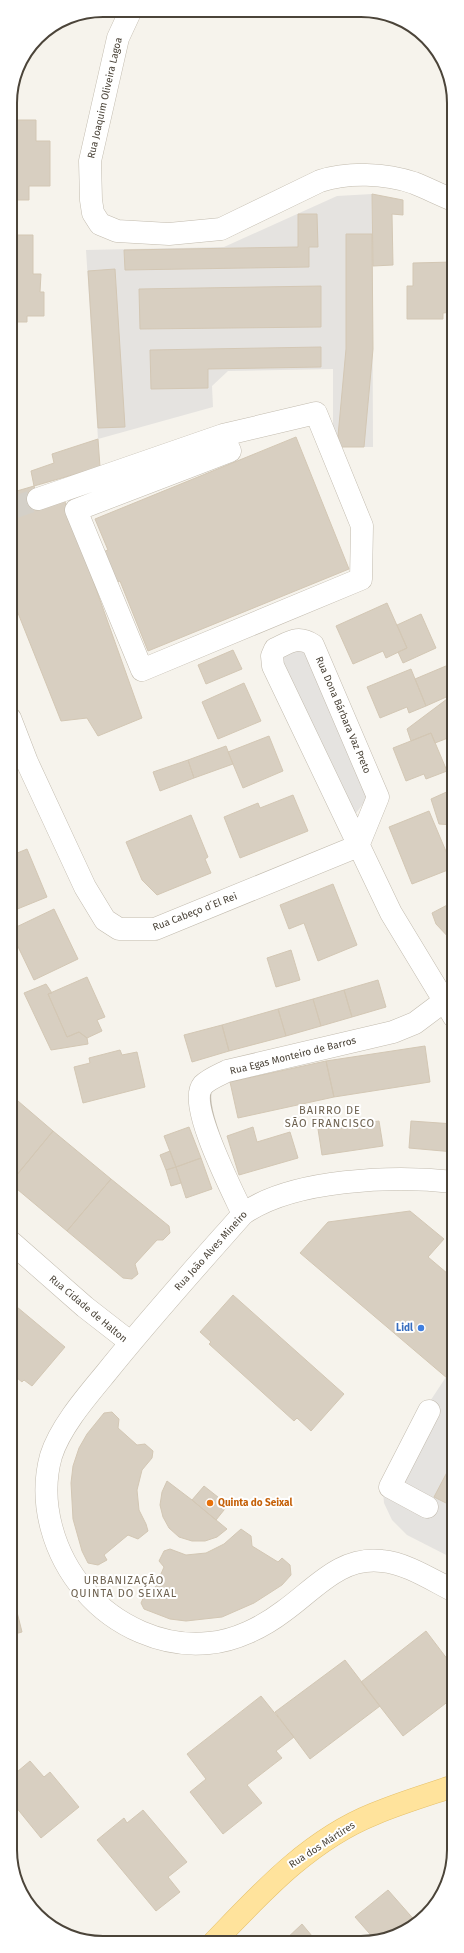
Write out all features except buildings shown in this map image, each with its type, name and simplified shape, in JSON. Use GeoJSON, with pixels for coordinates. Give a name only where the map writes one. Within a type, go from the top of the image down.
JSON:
{"type":"FeatureCollection","features":[{"type":"Feature","properties":{"kind":"main road","name":"Rua dos Mártires"},"geometry":{"type":"LineString","coordinates":[[220,1936],[270,1883],[324,1841],[373,1814],[447,1788]]}},
{"type":"Feature","properties":{"kind":"street","name":"Rua Joaquim Oliveira Lagoa"},"geometry":{"type":"LineString","coordinates":[[128,17],[118,38],[90,161],[91,200],[93,213],[100,224],[117,231],[169,234],[221,229],[320,181],[333,177],[368,174],[412,183],[447,198]]}},
{"type":"Feature","properties":{"kind":"street"},"geometry":{"type":"LineString","coordinates":[[38,499],[223,435],[316,413],[362,526],[361,579],[274,617],[142,670],[76,510],[230,452],[223,435]]}},
{"type":"Feature","properties":{"kind":"street"},"geometry":{"type":"LineString","coordinates":[[274,617],[286,644]]}},
{"type":"Feature","properties":{"kind":"street","name":"Rua Dona Bárbara Vaz Preto"},"geometry":{"type":"LineString","coordinates":[[358,846],[378,797],[313,645],[305,639],[294,640],[275,649],[272,656],[273,666],[358,846],[391,913],[430,977],[447,998]]}},
{"type":"Feature","properties":{"kind":"street","name":"Rua Cabeço d´El Rei"},"geometry":{"type":"LineString","coordinates":[[17,736],[27,762],[85,887],[105,920],[119,929],[155,930],[358,846]]}},
{"type":"Feature","properties":{"kind":"street","name":"Rua Egas Monteiro de Barros"},"geometry":{"type":"LineString","coordinates":[[243,1214],[208,1136],[199,1097],[202,1086],[212,1078],[226,1071],[393,1032],[415,1023],[447,1004]]}},
{"type":"Feature","properties":{"kind":"street","name":"Rua João Alves Mineiro"},"geometry":{"type":"LineString","coordinates":[[130,1342],[243,1214],[268,1199],[345,1182],[402,1178],[447,1181]]}},
{"type":"Feature","properties":{"kind":"street","name":"Rua Cidade de Halton"},"geometry":{"type":"LineString","coordinates":[[17,1247],[85,1307],[130,1342],[87,1396],[59,1438],[52,1455],[48,1472],[47,1505],[51,1526],[58,1549],[79,1584],[103,1609],[131,1628],[152,1636],[193,1644],[212,1643],[258,1628],[284,1611],[336,1569],[366,1560],[383,1560],[400,1566],[447,1588]]}},
{"type":"Feature","properties":{"kind":"street"},"geometry":{"type":"LineString","coordinates":[[427,1507],[390,1487],[429,1411]]}},
{"type":"Feature","properties":{"kind":"shaded area"},"geometry":{"type":"Polygon","coordinates":[[[372,194],[373,447],[333,447],[333,369],[228,371],[212,386],[213,407],[98,439],[86,250],[224,247],[337,196],[372,194]]]}},
{"type":"Feature","properties":{"kind":"shaded area"},"geometry":{"type":"Polygon","coordinates":[[[297,650],[306,650],[372,792],[350,821],[280,658],[297,650]]]}},
{"type":"Feature","properties":{"kind":"shaded area"},"geometry":{"type":"Polygon","coordinates":[[[446,1377],[447,1555],[407,1535],[392,1520],[384,1503],[383,1491],[417,1421],[446,1377]]]}},
{"type":"Feature","properties":{"kind":"tunnel"},"geometry":{"type":"LineString","coordinates":[[17,506],[38,499]]}},
{"type":"Feature","properties":{"kind":"place","name":"Lidl"},"geometry":{"type":"Point","coordinates":[421,1328]}},
{"type":"Feature","properties":{"kind":"place","name":"Quinta do Seixal"},"geometry":{"type":"Point","coordinates":[210,1503]}},
{"type":"Feature","properties":{"kind":"district","name":"BAIRRO DE SÃO FRANCISCO"},"geometry":{"type":"Point","coordinates":[330,1116]}},
{"type":"Feature","properties":{"kind":"district","name":"URBANIZAÇÃO QUINTA DO SEIXAL"},"geometry":{"type":"Point","coordinates":[124,1586]}}]}
